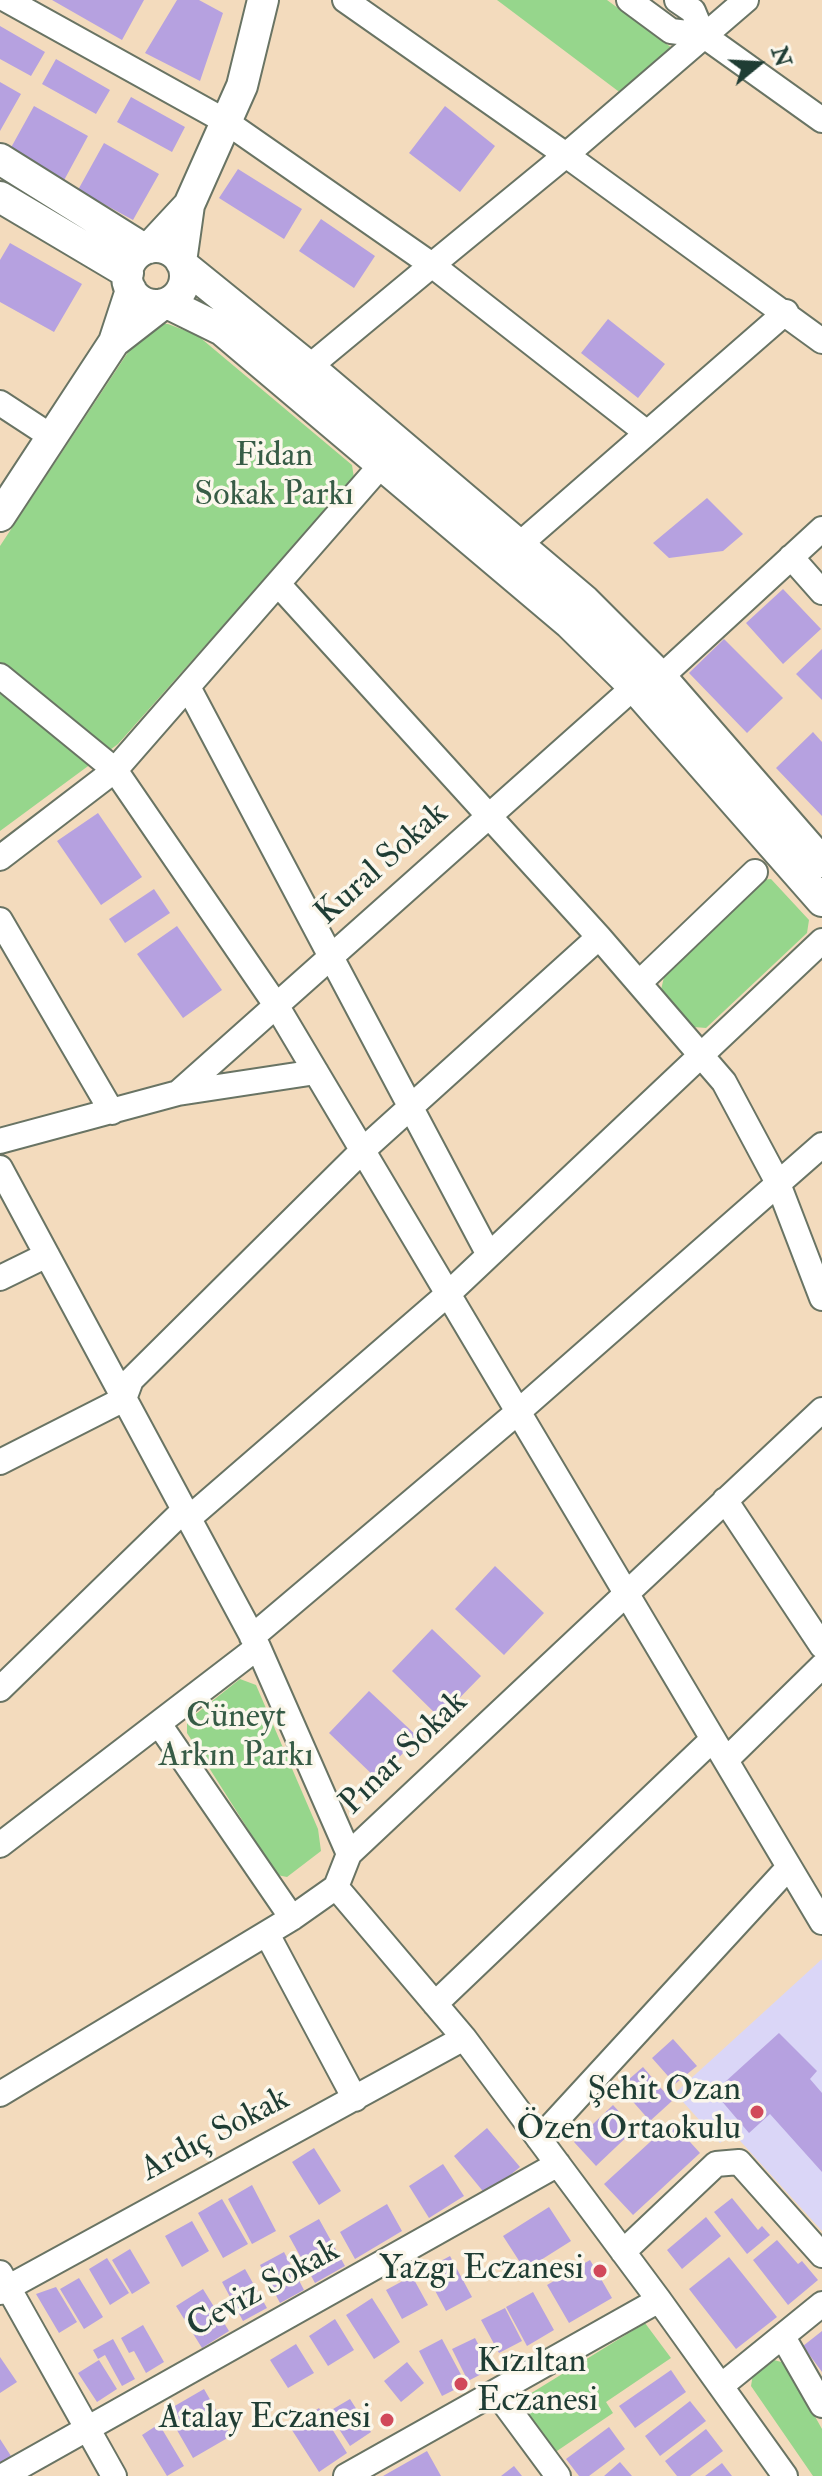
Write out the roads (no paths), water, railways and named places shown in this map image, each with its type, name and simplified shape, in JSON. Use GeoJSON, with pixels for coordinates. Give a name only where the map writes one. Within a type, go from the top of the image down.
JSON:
{"type":"FeatureCollection","features":[{"type":"Feature","properties":{"kind":"main road"},"geometry":{"type":"LineString","coordinates":[[114,342],[180,292],[189,205],[242,86],[263,0]]}},
{"type":"Feature","properties":{"kind":"main road"},"geometry":{"type":"LineString","coordinates":[[0,159],[138,265],[146,303],[165,303],[222,330],[569,623],[647,682],[822,862]]}},
{"type":"Feature","properties":{"kind":"main road"},"geometry":{"type":"LineString","coordinates":[[0,197],[138,265]]}},
{"type":"Feature","properties":{"kind":"main road"},"geometry":{"type":"LineString","coordinates":[[0,516],[114,342],[138,265],[189,205]]}},
{"type":"Feature","properties":{"kind":"main road"},"geometry":{"type":"LineString","coordinates":[[138,265],[162,248],[182,263],[585,601],[822,901]]}},
{"type":"Feature","properties":{"kind":"street"},"geometry":{"type":"LineString","coordinates":[[7,0],[225,121],[432,265],[647,433]]}},
{"type":"Feature","properties":{"kind":"street"},"geometry":{"type":"LineString","coordinates":[[345,0],[786,312],[822,341]]}},
{"type":"Feature","properties":{"kind":"street"},"geometry":{"type":"LineString","coordinates":[[629,0],[671,31],[703,35],[822,120]]}},
{"type":"Feature","properties":{"kind":"street"},"geometry":{"type":"LineString","coordinates":[[677,0],[693,11],[703,35]]}},
{"type":"Feature","properties":{"kind":"street"},"geometry":{"type":"LineString","coordinates":[[309,367],[566,155],[746,0]]}},
{"type":"Feature","properties":{"kind":"street"},"geometry":{"type":"LineString","coordinates":[[520,544],[786,312]]}},
{"type":"Feature","properties":{"kind":"street"},"geometry":{"type":"LineString","coordinates":[[0,403],[52,437]]}},
{"type":"Feature","properties":{"kind":"street"},"geometry":{"type":"LineString","coordinates":[[0,858],[115,770],[383,463]]}},
{"type":"Feature","properties":{"kind":"street","name":"Kural Sokak"},"geometry":{"type":"LineString","coordinates":[[178,1093],[488,817],[822,529]]}},
{"type":"Feature","properties":{"kind":"street"},"geometry":{"type":"LineString","coordinates":[[791,557],[822,592]]}},
{"type":"Feature","properties":{"kind":"street"},"geometry":{"type":"LineString","coordinates":[[278,584],[599,937],[724,1082],[777,1181],[822,1298]]}},
{"type":"Feature","properties":{"kind":"street"},"geometry":{"type":"LineString","coordinates":[[0,676],[115,770],[276,1005],[789,1867],[813,1884],[822,1922]]}},
{"type":"Feature","properties":{"kind":"street"},"geometry":{"type":"LineString","coordinates":[[188,687],[489,1255]]}},
{"type":"Feature","properties":{"kind":"street"},"geometry":{"type":"LineString","coordinates":[[639,983],[755,872]]}},
{"type":"Feature","properties":{"kind":"street"},"geometry":{"type":"LineString","coordinates":[[0,920],[112,1112]]}},
{"type":"Feature","properties":{"kind":"street"},"geometry":{"type":"LineString","coordinates":[[0,1462],[124,1399],[131,1380],[363,1150],[599,937]]}},
{"type":"Feature","properties":{"kind":"street"},"geometry":{"type":"LineString","coordinates":[[0,1689],[185,1515],[449,1293],[822,941]]}},
{"type":"Feature","properties":{"kind":"street"},"geometry":{"type":"LineString","coordinates":[[0,1141],[178,1093],[316,1072]]}},
{"type":"Feature","properties":{"kind":"street"},"geometry":{"type":"LineString","coordinates":[[0,1845],[159,1724],[519,1411],[777,1181],[822,1145]]}},
{"type":"Feature","properties":{"kind":"street"},"geometry":{"type":"LineString","coordinates":[[0,1168],[255,1642],[349,1854]]}},
{"type":"Feature","properties":{"kind":"street"},"geometry":{"type":"LineString","coordinates":[[0,1278],[47,1255]]}},
{"type":"Feature","properties":{"kind":"street","name":"Pınar Sokak"},"geometry":{"type":"LineString","coordinates":[[336,1887],[349,1854],[625,1590],[822,1410]]}},
{"type":"Feature","properties":{"kind":"street"},"geometry":{"type":"LineString","coordinates":[[725,1500],[822,1646]]}},
{"type":"Feature","properties":{"kind":"street"},"geometry":{"type":"LineString","coordinates":[[726,1760],[822,1666]]}},
{"type":"Feature","properties":{"kind":"street"},"geometry":{"type":"LineString","coordinates":[[159,1724],[292,1918]]}},
{"type":"Feature","properties":{"kind":"street"},"geometry":{"type":"LineString","coordinates":[[435,2004],[713,1739]]}},
{"type":"Feature","properties":{"kind":"street"},"geometry":{"type":"LineString","coordinates":[[539,2139],[789,1867]]}},
{"type":"Feature","properties":{"kind":"street"},"geometry":{"type":"LineString","coordinates":[[0,2094],[267,1934],[336,1887],[464,2038],[659,2300],[785,2476]]}},
{"type":"Feature","properties":{"kind":"street"},"geometry":{"type":"LineString","coordinates":[[267,1934],[355,2099]]}},
{"type":"Feature","properties":{"kind":"street","name":"Ardıç Sokak"},"geometry":{"type":"LineString","coordinates":[[3,2284],[355,2099],[464,2038]]}},
{"type":"Feature","properties":{"kind":"street"},"geometry":{"type":"LineString","coordinates":[[623,2252],[716,2164],[739,2162],[822,2255]]}},
{"type":"Feature","properties":{"kind":"street","name":"Ceviz Sokak"},"geometry":{"type":"LineString","coordinates":[[3,2476],[558,2164]]}},
{"type":"Feature","properties":{"kind":"street"},"geometry":{"type":"LineString","coordinates":[[3,2284],[114,2476]]}},
{"type":"Feature","properties":{"kind":"street"},"geometry":{"type":"LineString","coordinates":[[350,2475],[659,2300]]}},
{"type":"Feature","properties":{"kind":"street"},"geometry":{"type":"LineString","coordinates":[[721,2386],[822,2304]]}},
{"type":"Feature","properties":{"kind":"street"},"geometry":{"type":"LineString","coordinates":[[783,2337],[822,2405]]}},
{"type":"Feature","properties":{"kind":"street"},"geometry":{"type":"LineString","coordinates":[[496,2392],[558,2476]]}},
{"type":"Feature","properties":{"kind":"place","name":"Şehit Ozan Özen Ortaokulu"},"geometry":{"type":"Point","coordinates":[757,2112]}},
{"type":"Feature","properties":{"kind":"place","name":"Yazgı Eczanesi"},"geometry":{"type":"Point","coordinates":[600,2271]}},
{"type":"Feature","properties":{"kind":"place","name":"Kızıltan Eczanesi"},"geometry":{"type":"Point","coordinates":[461,2384]}},
{"type":"Feature","properties":{"kind":"place","name":"Atalay Eczanesi"},"geometry":{"type":"Point","coordinates":[387,2420]}},
{"type":"Feature","properties":{"kind":"park label","name":"Fidan Sokak Parkı"},"geometry":{"type":"Point","coordinates":[274,478]}},
{"type":"Feature","properties":{"kind":"park label","name":"Cüneyt Arkın Parkı"},"geometry":{"type":"Point","coordinates":[236,1738]}}]}
